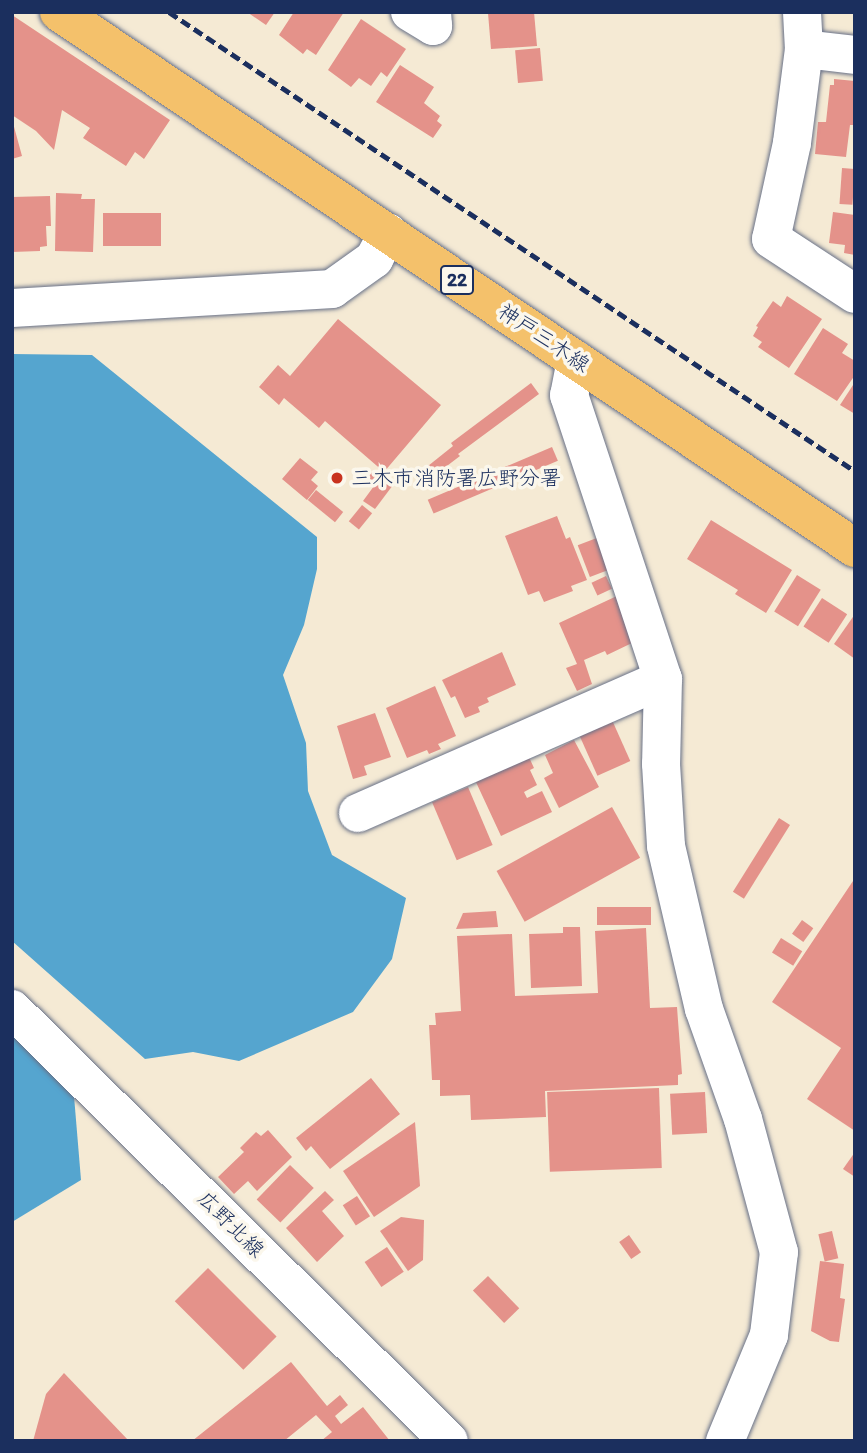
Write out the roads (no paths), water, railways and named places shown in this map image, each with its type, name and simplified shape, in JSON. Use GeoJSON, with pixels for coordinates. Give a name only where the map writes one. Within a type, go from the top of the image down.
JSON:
{"type":"FeatureCollection","features":[{"type":"Feature","properties":{"kind":"main road","name":"神戸三木線"},"geometry":{"type":"LineString","coordinates":[[59,12],[855,548]]}},
{"type":"Feature","properties":{"kind":"street"},"geometry":{"type":"LineString","coordinates":[[411,12],[433,26],[432,12]]}},
{"type":"Feature","properties":{"kind":"street"},"geometry":{"type":"LineString","coordinates":[[855,55],[803,31],[792,142],[771,239],[855,294]]}},
{"type":"Feature","properties":{"kind":"street"},"geometry":{"type":"LineString","coordinates":[[12,308],[332,289],[374,259],[388,233]]}},
{"type":"Feature","properties":{"kind":"street"},"geometry":{"type":"LineString","coordinates":[[576,360],[569,395],[576,421],[663,679],[661,764],[666,846],[704,1009],[743,1119],[779,1252],[769,1335],[724,1441]]}},
{"type":"Feature","properties":{"kind":"street"},"geometry":{"type":"LineString","coordinates":[[358,813],[663,679]]}},
{"type":"Feature","properties":{"kind":"street","name":"広野北線"},"geometry":{"type":"LineString","coordinates":[[12,1009],[449,1441]]}},
{"type":"Feature","properties":{"kind":"water"},"geometry":{"type":"Polygon","coordinates":[[[12,354],[92,355],[317,537],[317,569],[304,625],[283,675],[306,743],[308,791],[332,855],[406,898],[392,959],[353,1012],[239,1061],[193,1052],[145,1059],[12,941],[12,354]]]}},
{"type":"Feature","properties":{"kind":"water"},"geometry":{"type":"Polygon","coordinates":[[[12,1035],[74,1096],[81,1180],[12,1222],[12,1035]]]}},
{"type":"Feature","properties":{"kind":"railway"},"geometry":{"type":"LineString","coordinates":[[169,12],[855,471]]}},
{"type":"Feature","properties":{"kind":"place","name":"三木市消防署広野分署"},"geometry":{"type":"Point","coordinates":[337,478]}}]}
